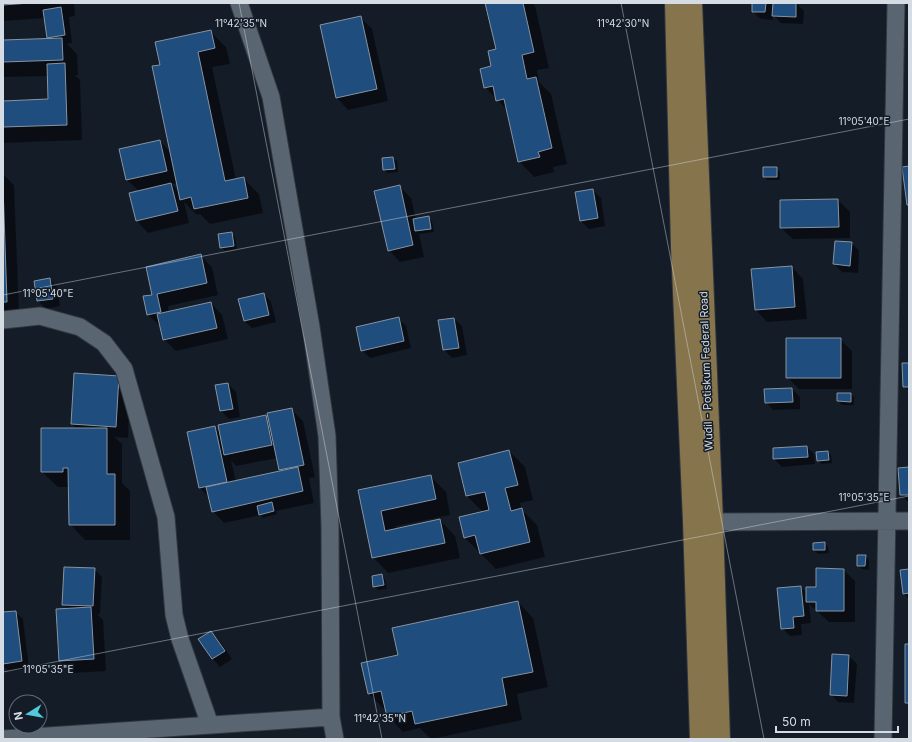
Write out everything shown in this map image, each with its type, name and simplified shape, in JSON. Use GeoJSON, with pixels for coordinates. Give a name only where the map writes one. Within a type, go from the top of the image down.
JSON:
{"type":"FeatureCollection","features":[{"type":"Feature","properties":{"kind":"main road","name":"Wudil - Potiskum Federal Road"},"geometry":{"type":"LineString","coordinates":[[676,3],[682,247],[719,739]]}},
{"type":"Feature","properties":{"kind":"main road","name":"Wudil - Potiskum Federal Road"},"geometry":{"type":"LineString","coordinates":[[691,3],[703,522],[701,739]]}},
{"type":"Feature","properties":{"kind":"street"},"geometry":{"type":"LineString","coordinates":[[239,3],[271,97],[311,328],[327,436],[330,528],[332,717],[335,739]]}},
{"type":"Feature","properties":{"kind":"street"},"geometry":{"type":"LineString","coordinates":[[883,739],[896,3]]}},
{"type":"Feature","properties":{"kind":"street"},"geometry":{"type":"LineString","coordinates":[[3,320],[40,316],[80,327],[104,343],[124,369],[166,517],[174,615],[180,639],[210,725]]}},
{"type":"Feature","properties":{"kind":"street"},"geometry":{"type":"LineString","coordinates":[[703,522],[909,521]]}},
{"type":"Feature","properties":{"kind":"street"},"geometry":{"type":"LineString","coordinates":[[11,739],[332,717]]}},
{"type":"Feature","properties":{"kind":"building"},"geometry":{"type":"Polygon","coordinates":[[[3,3],[30,3],[3,5],[3,3]]]}},
{"type":"Feature","properties":{"kind":"building"},"geometry":{"type":"Polygon","coordinates":[[[485,3],[523,3],[534,52],[522,55],[527,79],[536,77],[552,148],[538,152],[540,157],[518,162],[504,99],[496,101],[493,86],[484,88],[480,69],[491,66],[488,51],[496,49],[485,3]]]}},
{"type":"Feature","properties":{"kind":"building"},"geometry":{"type":"Polygon","coordinates":[[[752,3],[766,3],[765,12],[752,12],[752,3]]]}},
{"type":"Feature","properties":{"kind":"building"},"geometry":{"type":"Polygon","coordinates":[[[773,3],[796,3],[796,17],[772,16],[773,3]]]}},
{"type":"Feature","properties":{"kind":"building"},"geometry":{"type":"Polygon","coordinates":[[[61,7],[65,35],[47,38],[43,10],[61,7]]]}},
{"type":"Feature","properties":{"kind":"building"},"geometry":{"type":"Polygon","coordinates":[[[361,16],[377,89],[336,98],[320,25],[361,16]]]}},
{"type":"Feature","properties":{"kind":"building"},"geometry":{"type":"Polygon","coordinates":[[[211,30],[215,48],[198,52],[225,181],[244,177],[248,198],[194,209],[191,197],[180,200],[152,66],[160,65],[155,42],[211,30]]]}},
{"type":"Feature","properties":{"kind":"building"},"geometry":{"type":"Polygon","coordinates":[[[62,38],[63,60],[3,62],[3,40],[62,38]]]}},
{"type":"Feature","properties":{"kind":"building"},"geometry":{"type":"Polygon","coordinates":[[[65,63],[67,125],[3,127],[3,101],[48,99],[47,64],[65,63]]]}},
{"type":"Feature","properties":{"kind":"building"},"geometry":{"type":"Polygon","coordinates":[[[160,140],[167,171],[126,180],[119,149],[160,140]]]}},
{"type":"Feature","properties":{"kind":"building"},"geometry":{"type":"Polygon","coordinates":[[[393,157],[395,169],[383,170],[382,158],[393,157]]]}},
{"type":"Feature","properties":{"kind":"building"},"geometry":{"type":"Polygon","coordinates":[[[909,166],[909,205],[907,205],[902,167],[909,166]]]}},
{"type":"Feature","properties":{"kind":"building"},"geometry":{"type":"Polygon","coordinates":[[[763,167],[777,167],[777,177],[763,177],[763,167]]]}},
{"type":"Feature","properties":{"kind":"building"},"geometry":{"type":"Polygon","coordinates":[[[171,183],[178,211],[136,221],[129,193],[171,183]]]}},
{"type":"Feature","properties":{"kind":"building"},"geometry":{"type":"Polygon","coordinates":[[[400,185],[413,245],[388,251],[374,191],[400,185]]]}},
{"type":"Feature","properties":{"kind":"building"},"geometry":{"type":"Polygon","coordinates":[[[3,186],[7,302],[3,302],[3,186]]]}},
{"type":"Feature","properties":{"kind":"building"},"geometry":{"type":"Polygon","coordinates":[[[593,189],[598,218],[580,221],[575,192],[593,189]]]}},
{"type":"Feature","properties":{"kind":"building"},"geometry":{"type":"Polygon","coordinates":[[[838,199],[839,227],[780,228],[780,200],[838,199]]]}},
{"type":"Feature","properties":{"kind":"building"},"geometry":{"type":"Polygon","coordinates":[[[429,216],[431,229],[415,231],[413,219],[429,216]]]}},
{"type":"Feature","properties":{"kind":"building"},"geometry":{"type":"Polygon","coordinates":[[[232,232],[234,246],[220,248],[218,234],[232,232]]]}},
{"type":"Feature","properties":{"kind":"building"},"geometry":{"type":"Polygon","coordinates":[[[835,241],[852,242],[850,266],[833,264],[835,241]]]}},
{"type":"Feature","properties":{"kind":"building"},"geometry":{"type":"Polygon","coordinates":[[[201,254],[207,283],[157,294],[161,312],[147,315],[143,296],[152,295],[146,267],[201,254]]]}},
{"type":"Feature","properties":{"kind":"building"},"geometry":{"type":"Polygon","coordinates":[[[792,266],[795,307],[755,310],[751,269],[792,266]]]}},
{"type":"Feature","properties":{"kind":"building"},"geometry":{"type":"Polygon","coordinates":[[[50,278],[53,299],[37,301],[34,281],[50,278]]]}},
{"type":"Feature","properties":{"kind":"building"},"geometry":{"type":"Polygon","coordinates":[[[264,293],[269,315],[244,321],[238,299],[264,293]]]}},
{"type":"Feature","properties":{"kind":"building"},"geometry":{"type":"Polygon","coordinates":[[[211,302],[217,328],[163,340],[157,314],[211,302]]]}},
{"type":"Feature","properties":{"kind":"building"},"geometry":{"type":"Polygon","coordinates":[[[399,317],[404,341],[361,351],[356,327],[399,317]]]}},
{"type":"Feature","properties":{"kind":"building"},"geometry":{"type":"Polygon","coordinates":[[[454,318],[459,348],[443,350],[438,320],[454,318]]]}},
{"type":"Feature","properties":{"kind":"building"},"geometry":{"type":"Polygon","coordinates":[[[786,338],[841,338],[841,378],[786,378],[786,338]]]}},
{"type":"Feature","properties":{"kind":"building"},"geometry":{"type":"Polygon","coordinates":[[[902,363],[909,363],[909,387],[903,387],[902,363]]]}},
{"type":"Feature","properties":{"kind":"building"},"geometry":{"type":"Polygon","coordinates":[[[74,373],[119,376],[116,427],[71,424],[74,373]]]}},
{"type":"Feature","properties":{"kind":"building"},"geometry":{"type":"Polygon","coordinates":[[[228,383],[233,409],[220,411],[215,385],[228,383]]]}},
{"type":"Feature","properties":{"kind":"building"},"geometry":{"type":"Polygon","coordinates":[[[792,388],[793,402],[765,403],[764,389],[792,388]]]}},
{"type":"Feature","properties":{"kind":"building"},"geometry":{"type":"Polygon","coordinates":[[[837,393],[851,393],[851,402],[837,401],[837,393]]]}},
{"type":"Feature","properties":{"kind":"building"},"geometry":{"type":"Polygon","coordinates":[[[292,408],[304,465],[279,470],[267,413],[292,408]]]}},
{"type":"Feature","properties":{"kind":"building"},"geometry":{"type":"Polygon","coordinates":[[[266,415],[272,445],[224,455],[218,425],[266,415]]]}},
{"type":"Feature","properties":{"kind":"building"},"geometry":{"type":"Polygon","coordinates":[[[215,426],[227,482],[199,488],[187,432],[215,426]]]}},
{"type":"Feature","properties":{"kind":"building"},"geometry":{"type":"Polygon","coordinates":[[[41,428],[107,428],[107,474],[115,474],[115,525],[69,525],[68,468],[63,468],[63,472],[41,472],[41,428]]]}},
{"type":"Feature","properties":{"kind":"building"},"geometry":{"type":"Polygon","coordinates":[[[807,446],[808,457],[773,459],[773,448],[807,446]]]}},
{"type":"Feature","properties":{"kind":"building"},"geometry":{"type":"Polygon","coordinates":[[[509,450],[518,485],[505,488],[511,511],[522,508],[530,542],[480,554],[475,535],[464,538],[459,517],[489,510],[485,492],[466,496],[458,463],[509,450]]]}},
{"type":"Feature","properties":{"kind":"building"},"geometry":{"type":"Polygon","coordinates":[[[828,451],[829,460],[817,461],[816,452],[828,451]]]}},
{"type":"Feature","properties":{"kind":"building"},"geometry":{"type":"Polygon","coordinates":[[[298,467],[303,491],[212,512],[206,487],[298,467]]]}},
{"type":"Feature","properties":{"kind":"building"},"geometry":{"type":"Polygon","coordinates":[[[909,467],[909,495],[900,495],[898,468],[909,467]]]}},
{"type":"Feature","properties":{"kind":"building"},"geometry":{"type":"Polygon","coordinates":[[[431,475],[436,499],[381,511],[385,531],[440,519],[445,543],[372,558],[358,490],[431,475]]]}},
{"type":"Feature","properties":{"kind":"building"},"geometry":{"type":"Polygon","coordinates":[[[272,502],[274,511],[259,515],[257,506],[272,502]]]}},
{"type":"Feature","properties":{"kind":"building"},"geometry":{"type":"Polygon","coordinates":[[[825,542],[825,550],[813,550],[813,543],[825,542]]]}},
{"type":"Feature","properties":{"kind":"building"},"geometry":{"type":"Polygon","coordinates":[[[857,555],[866,555],[865,566],[857,566],[857,555]]]}},
{"type":"Feature","properties":{"kind":"building"},"geometry":{"type":"Polygon","coordinates":[[[64,567],[95,568],[93,606],[62,605],[64,567]]]}},
{"type":"Feature","properties":{"kind":"building"},"geometry":{"type":"Polygon","coordinates":[[[816,568],[844,569],[844,611],[816,611],[816,602],[806,602],[806,587],[816,587],[816,568]]]}},
{"type":"Feature","properties":{"kind":"building"},"geometry":{"type":"Polygon","coordinates":[[[909,569],[909,593],[903,594],[900,570],[909,569]]]}},
{"type":"Feature","properties":{"kind":"building"},"geometry":{"type":"Polygon","coordinates":[[[382,574],[384,585],[373,587],[372,576],[382,574]]]}},
{"type":"Feature","properties":{"kind":"building"},"geometry":{"type":"Polygon","coordinates":[[[801,586],[804,616],[793,617],[794,628],[781,629],[777,588],[801,586]]]}},
{"type":"Feature","properties":{"kind":"building"},"geometry":{"type":"Polygon","coordinates":[[[518,601],[533,672],[502,678],[507,705],[415,724],[412,711],[387,717],[381,691],[368,694],[361,663],[398,655],[392,628],[518,601]]]}},
{"type":"Feature","properties":{"kind":"building"},"geometry":{"type":"Polygon","coordinates":[[[91,607],[94,659],[59,661],[56,609],[91,607]]]}},
{"type":"Feature","properties":{"kind":"building"},"geometry":{"type":"Polygon","coordinates":[[[16,611],[22,661],[3,664],[3,612],[16,611]]]}},
{"type":"Feature","properties":{"kind":"building"},"geometry":{"type":"Polygon","coordinates":[[[211,631],[225,651],[212,659],[198,639],[211,631]]]}},
{"type":"Feature","properties":{"kind":"building"},"geometry":{"type":"Polygon","coordinates":[[[905,644],[909,644],[909,703],[905,703],[905,644]]]}},
{"type":"Feature","properties":{"kind":"building"},"geometry":{"type":"Polygon","coordinates":[[[832,654],[849,655],[847,696],[830,695],[832,654]]]}}]}
